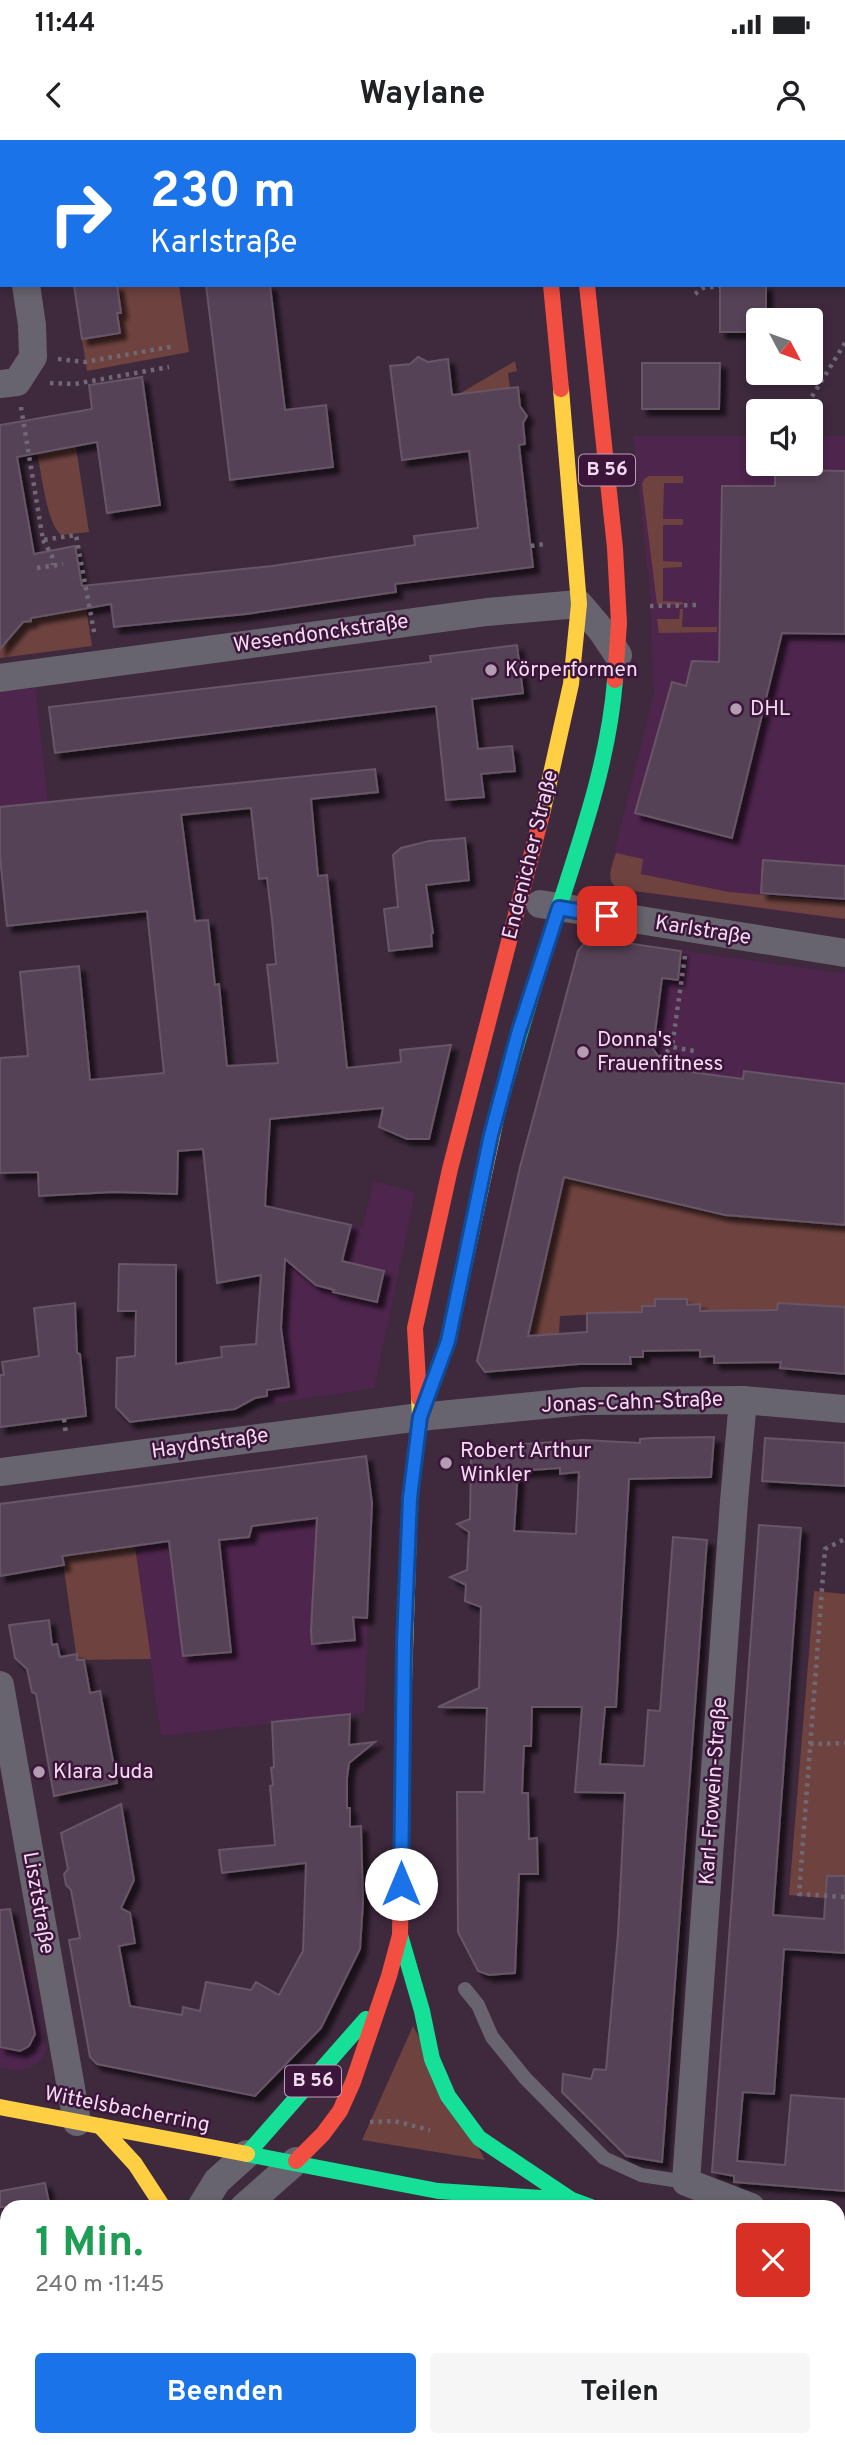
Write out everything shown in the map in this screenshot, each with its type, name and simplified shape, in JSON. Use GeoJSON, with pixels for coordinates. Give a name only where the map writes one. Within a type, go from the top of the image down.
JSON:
{"type":"FeatureCollection","features":[{"type":"Feature","properties":{"kind":"main road","name":"Endenicher Straße"},"geometry":{"type":"LineString","coordinates":[[296,2161],[323,2134],[340,2111],[353,2082],[400,1935],[404,1666],[410,1498],[420,1417],[415,1328],[450,1169],[550,783],[571,684],[579,604],[572,491],[551,287]]}},
{"type":"Feature","properties":{"kind":"main road","name":"Endenicher Straße"},"geometry":{"type":"LineString","coordinates":[[420,1417],[448,1341],[491,1135],[518,1034],[586,824],[606,748],[618,655],[619,623],[615,548],[587,287]]}},
{"type":"Feature","properties":{"kind":"main road","name":"B 56"},"geometry":{"type":"LineString","coordinates":[[400,1935],[422,2011],[432,2059],[448,2096],[472,2131],[572,2200]]}},
{"type":"Feature","properties":{"kind":"main road","name":"Endenicher Straße"},"geometry":{"type":"LineString","coordinates":[[247,2154],[377,2006]]}},
{"type":"Feature","properties":{"kind":"main road","name":"Wittelsbacherring"},"geometry":{"type":"LineString","coordinates":[[0,2107],[247,2154]]}},
{"type":"Feature","properties":{"kind":"main road"},"geometry":{"type":"LineString","coordinates":[[89,2124],[135,2164],[158,2200]]}},
{"type":"Feature","properties":{"kind":"main road","name":"B 56"},"geometry":{"type":"LineString","coordinates":[[247,2154],[296,2161],[347,2175],[439,2192],[572,2200]]}},
{"type":"Feature","properties":{"kind":"street"},"geometry":{"type":"LineString","coordinates":[[8,383],[33,358],[26,287]]}},
{"type":"Feature","properties":{"kind":"street"},"geometry":{"type":"LineString","coordinates":[[579,604],[618,655]]}},
{"type":"Feature","properties":{"kind":"street","name":"Wesendonckstraße"},"geometry":{"type":"LineString","coordinates":[[0,678],[487,612],[579,604]]}},
{"type":"Feature","properties":{"kind":"street","name":"Karlstraße"},"geometry":{"type":"LineString","coordinates":[[520,901],[845,953]]}},
{"type":"Feature","properties":{"kind":"street","name":"Jonas-Cahn-Straße"},"geometry":{"type":"LineString","coordinates":[[420,1417],[583,1401],[743,1400],[845,1409]]}},
{"type":"Feature","properties":{"kind":"street","name":"Karl-Frowein-Straße"},"geometry":{"type":"LineString","coordinates":[[686,2182],[743,1400]]}},
{"type":"Feature","properties":{"kind":"street","name":"Haydnstraße"},"geometry":{"type":"LineString","coordinates":[[0,1472],[420,1417]]}},
{"type":"Feature","properties":{"kind":"street","name":"Lisztstraße"},"geometry":{"type":"LineString","coordinates":[[0,1685],[89,2124]]}},
{"type":"Feature","properties":{"kind":"street","name":"Endenicher Straße"},"geometry":{"type":"LineString","coordinates":[[205,2200],[217,2180],[247,2154]]}},
{"type":"Feature","properties":{"kind":"street","name":"Endenicher Straße"},"geometry":{"type":"LineString","coordinates":[[252,2200],[296,2161]]}},
{"type":"Feature","properties":{"kind":"street"},"geometry":{"type":"LineString","coordinates":[[686,2182],[733,2200]]}},
{"type":"Feature","properties":{"kind":"lane"},"geometry":{"type":"LineString","coordinates":[[465,1989],[478,2005],[492,2037],[525,2078],[604,2158],[641,2175],[686,2182]]}},
{"type":"Feature","properties":{"kind":"path"},"geometry":{"type":"LineString","coordinates":[[695,294],[703,288],[712,287]]}},
{"type":"Feature","properties":{"kind":"path"},"geometry":{"type":"LineString","coordinates":[[810,399],[845,343]]}},
{"type":"Feature","properties":{"kind":"path"},"geometry":{"type":"LineString","coordinates":[[33,358],[85,362],[175,346]]}},
{"type":"Feature","properties":{"kind":"path"},"geometry":{"type":"LineString","coordinates":[[75,384],[169,367]]}},
{"type":"Feature","properties":{"kind":"path"},"geometry":{"type":"LineString","coordinates":[[8,383],[27,443],[43,540],[52,556],[53,565]]}},
{"type":"Feature","properties":{"kind":"path"},"geometry":{"type":"LineString","coordinates":[[27,443],[36,442]]}},
{"type":"Feature","properties":{"kind":"path"},"geometry":{"type":"LineString","coordinates":[[43,540],[76,535],[100,666]]}},
{"type":"Feature","properties":{"kind":"path"},"geometry":{"type":"LineString","coordinates":[[531,546],[545,544]]}},
{"type":"Feature","properties":{"kind":"path"},"geometry":{"type":"LineString","coordinates":[[37,568],[47,570],[53,565],[63,564]]}},
{"type":"Feature","properties":{"kind":"path"},"geometry":{"type":"LineString","coordinates":[[639,606],[698,605]]}},
{"type":"Feature","properties":{"kind":"path"},"geometry":{"type":"LineString","coordinates":[[660,1058],[672,1047],[681,981]]}},
{"type":"Feature","properties":{"kind":"path"},"geometry":{"type":"LineString","coordinates":[[672,1047],[694,1051]]}},
{"type":"Feature","properties":{"kind":"path"},"geometry":{"type":"LineString","coordinates":[[843,1540],[825,1549],[799,1894],[845,1897]]}},
{"type":"Feature","properties":{"kind":"path"},"geometry":{"type":"LineString","coordinates":[[810,1744],[845,1743]]}},
{"type":"Feature","properties":{"kind":"path"},"geometry":{"type":"LineString","coordinates":[[362,2121],[394,2121],[448,2133],[472,2131]]}},
{"type":"Feature","properties":{"kind":"shaded area"},"geometry":{"type":"Polygon","coordinates":[[[117,287],[179,287],[189,352],[87,371],[82,339],[120,333],[117,313],[121,312],[117,287]]]}},
{"type":"Feature","properties":{"kind":"shaded area"},"geometry":{"type":"Polygon","coordinates":[[[515,361],[517,371],[508,373],[510,388],[459,394],[515,361]]]}},
{"type":"Feature","properties":{"kind":"shaded area"},"geometry":{"type":"Polygon","coordinates":[[[633,436],[746,436],[746,476],[823,476],[823,436],[845,436],[845,920],[619,889],[611,882],[610,871],[654,693],[651,600],[633,436]]]}},
{"type":"Feature","properties":{"kind":"shaded area"},"geometry":{"type":"Polygon","coordinates":[[[76,447],[89,532],[61,535],[48,509],[37,453],[76,447]]]}},
{"type":"Feature","properties":{"kind":"shaded area"},"geometry":{"type":"Polygon","coordinates":[[[649,476],[683,476],[683,483],[664,483],[663,519],[683,519],[683,525],[663,525],[663,561],[682,562],[682,567],[663,568],[663,601],[683,602],[683,605],[657,604],[642,485],[644,479],[649,476]]]}},
{"type":"Feature","properties":{"kind":"shaded area"},"geometry":{"type":"Polygon","coordinates":[[[86,608],[92,646],[0,658],[0,638],[13,633],[22,623],[31,621],[31,618],[86,608]]]}},
{"type":"Feature","properties":{"kind":"shaded area"},"geometry":{"type":"Polygon","coordinates":[[[680,609],[683,609],[682,627],[717,627],[717,632],[659,633],[657,619],[679,619],[680,609]]]}},
{"type":"Feature","properties":{"kind":"shaded area"},"geometry":{"type":"Polygon","coordinates":[[[35,688],[48,801],[87,797],[100,917],[7,926],[0,857],[0,692],[35,688]]]}},
{"type":"Feature","properties":{"kind":"shaded area"},"geometry":{"type":"Polygon","coordinates":[[[616,853],[643,859],[641,874],[729,892],[845,902],[845,919],[619,889],[610,878],[616,853]]]}},
{"type":"Feature","properties":{"kind":"shaded area"},"geometry":{"type":"Polygon","coordinates":[[[599,939],[841,973],[845,970],[845,1225],[725,1215],[522,1167],[578,951],[587,940],[599,939]]]}},
{"type":"Feature","properties":{"kind":"shaded area"},"geometry":{"type":"Polygon","coordinates":[[[564,1177],[725,1215],[845,1225],[845,1307],[778,1303],[777,1310],[700,1311],[700,1305],[687,1305],[687,1299],[655,1299],[655,1306],[643,1306],[642,1312],[560,1316],[559,1334],[528,1335],[564,1177]]]}},
{"type":"Feature","properties":{"kind":"shaded area"},"geometry":{"type":"Polygon","coordinates":[[[374,1181],[415,1192],[374,1388],[268,1404],[267,1390],[281,1328],[286,1254],[316,1285],[334,1290],[334,1293],[377,1302],[384,1271],[342,1261],[351,1225],[363,1227],[374,1181]]]}},
{"type":"Feature","properties":{"kind":"shaded area"},"geometry":{"type":"Polygon","coordinates":[[[366,1456],[372,1503],[364,1713],[161,1736],[127,1487],[366,1456]]]}},
{"type":"Feature","properties":{"kind":"shaded area"},"geometry":{"type":"Polygon","coordinates":[[[135,1546],[151,1659],[77,1660],[62,1556],[135,1546]]]}},
{"type":"Feature","properties":{"kind":"shaded area"},"geometry":{"type":"Polygon","coordinates":[[[814,1591],[845,1594],[845,1900],[789,1895],[814,1591]]]}},
{"type":"Feature","properties":{"kind":"shaded area"},"geometry":{"type":"Polygon","coordinates":[[[30,1965],[46,2051],[42,2059],[32,2067],[17,2070],[0,2068],[0,1970],[30,1965]]]}},
{"type":"Feature","properties":{"kind":"shaded area"},"geometry":{"type":"Polygon","coordinates":[[[413,2026],[485,2160],[362,2140],[413,2026]]]}},
{"type":"Feature","properties":{"kind":"building"},"geometry":{"type":"Polygon","coordinates":[[[74,287],[117,287],[121,313],[117,313],[120,333],[82,339],[74,287]]]}},
{"type":"Feature","properties":{"kind":"building"},"geometry":{"type":"Polygon","coordinates":[[[206,287],[270,287],[285,410],[326,405],[333,467],[230,480],[206,287]]]}},
{"type":"Feature","properties":{"kind":"building"},"geometry":{"type":"Polygon","coordinates":[[[720,287],[766,287],[766,308],[746,308],[746,332],[720,332],[720,287]]]}},
{"type":"Feature","properties":{"kind":"building"},"geometry":{"type":"Polygon","coordinates":[[[418,357],[428,362],[448,359],[452,395],[518,387],[520,406],[527,416],[523,423],[525,444],[519,445],[533,567],[395,584],[396,592],[246,614],[114,627],[111,604],[31,618],[31,621],[23,622],[0,649],[0,425],[92,409],[89,385],[142,377],[160,505],[107,513],[97,442],[17,457],[34,554],[75,546],[82,586],[272,566],[415,545],[414,536],[478,528],[469,451],[402,460],[390,366],[410,364],[418,357]]]}},
{"type":"Feature","properties":{"kind":"building"},"geometry":{"type":"Polygon","coordinates":[[[642,363],[720,363],[719,409],[642,409],[642,363]]]}},
{"type":"Feature","properties":{"kind":"building"},"geometry":{"type":"Polygon","coordinates":[[[823,471],[845,471],[845,634],[782,633],[732,838],[635,813],[672,682],[686,686],[692,661],[719,662],[722,486],[775,486],[775,476],[823,476],[823,471]]]}},
{"type":"Feature","properties":{"kind":"building"},"geometry":{"type":"Polygon","coordinates":[[[517,645],[523,693],[472,699],[478,749],[512,746],[515,771],[481,774],[484,797],[446,800],[436,706],[55,753],[49,707],[431,662],[430,656],[517,645]]]}},
{"type":"Feature","properties":{"kind":"building"},"geometry":{"type":"Polygon","coordinates":[[[375,769],[378,792],[311,799],[318,876],[327,875],[347,1068],[401,1062],[400,1050],[451,1045],[429,1139],[407,1139],[379,1127],[383,1108],[270,1119],[265,1206],[351,1225],[342,1261],[384,1271],[377,1302],[333,1292],[334,1290],[316,1285],[285,1259],[281,1328],[289,1387],[267,1390],[267,1396],[255,1398],[235,1409],[130,1422],[116,1407],[117,1358],[135,1356],[136,1311],[118,1311],[119,1264],[176,1265],[176,1364],[222,1357],[221,1347],[256,1344],[261,1275],[217,1283],[203,1149],[178,1151],[177,1194],[114,1192],[39,1196],[38,1172],[0,1173],[0,1058],[28,1056],[20,972],[79,966],[90,1080],[164,1073],[147,911],[7,926],[0,857],[0,807],[375,769]],[[251,808],[181,815],[195,921],[208,920],[215,985],[219,984],[227,1066],[278,1063],[267,965],[276,964],[272,920],[267,878],[259,879],[251,808]]]}},
{"type":"Feature","properties":{"kind":"building"},"geometry":{"type":"Polygon","coordinates":[[[465,838],[469,880],[426,885],[433,933],[432,946],[389,951],[384,909],[398,907],[393,855],[401,848],[429,841],[465,838]]]}},
{"type":"Feature","properties":{"kind":"building"},"geometry":{"type":"Polygon","coordinates":[[[763,860],[845,866],[845,899],[761,893],[763,860]]]}},
{"type":"Feature","properties":{"kind":"building"},"geometry":{"type":"Polygon","coordinates":[[[599,939],[681,951],[678,980],[662,978],[653,1049],[668,1069],[743,1079],[744,1071],[845,1084],[845,1225],[725,1215],[564,1177],[528,1336],[587,1332],[587,1313],[642,1312],[642,1306],[655,1306],[655,1299],[687,1299],[687,1305],[700,1304],[700,1311],[777,1310],[778,1303],[845,1307],[845,1374],[780,1368],[781,1362],[714,1363],[714,1356],[700,1357],[700,1350],[643,1351],[643,1357],[630,1357],[631,1364],[579,1364],[485,1372],[477,1361],[520,1167],[578,951],[587,940],[599,939]]]}},
{"type":"Feature","properties":{"kind":"building"},"geometry":{"type":"Polygon","coordinates":[[[75,1303],[77,1353],[80,1354],[86,1416],[0,1427],[0,1375],[4,1375],[2,1362],[39,1356],[34,1308],[75,1303]]]}},
{"type":"Feature","properties":{"kind":"building"},"geometry":{"type":"Polygon","coordinates":[[[714,1437],[711,1477],[629,1479],[616,1707],[605,1707],[600,1764],[644,1766],[648,1710],[660,1711],[673,1537],[707,1540],[662,2162],[626,2156],[562,2092],[563,2074],[591,2079],[594,2069],[606,2070],[618,1934],[625,1793],[575,1792],[582,1707],[532,1707],[531,1746],[524,1746],[522,1793],[528,1793],[529,1839],[537,1838],[538,1874],[519,1874],[515,1973],[489,1975],[478,1971],[458,1932],[457,1792],[484,1792],[487,1708],[438,1707],[479,1688],[481,1607],[465,1601],[466,1585],[450,1577],[467,1570],[469,1532],[457,1524],[470,1519],[471,1457],[480,1447],[583,1440],[640,1443],[640,1439],[714,1437]],[[560,1468],[518,1471],[514,1531],[576,1534],[579,1472],[560,1474],[560,1468]]]}},
{"type":"Feature","properties":{"kind":"building"},"geometry":{"type":"Polygon","coordinates":[[[765,1438],[845,1443],[845,1486],[762,1481],[765,1438]]]}},
{"type":"Feature","properties":{"kind":"building"},"geometry":{"type":"Polygon","coordinates":[[[366,1456],[372,1503],[367,1618],[353,1617],[355,1640],[312,1644],[317,1518],[252,1526],[249,1537],[219,1540],[231,1652],[183,1656],[169,1541],[62,1556],[64,1565],[0,1576],[0,1504],[366,1456]]]}},
{"type":"Feature","properties":{"kind":"building"},"geometry":{"type":"Polygon","coordinates":[[[759,1525],[801,1528],[773,1915],[824,1919],[827,1876],[845,1876],[845,1953],[784,1949],[774,2094],[743,2092],[737,2161],[785,2165],[791,2095],[845,2099],[845,2191],[734,2182],[734,2176],[712,2172],[759,1525]]]}},
{"type":"Feature","properties":{"kind":"building"},"geometry":{"type":"Polygon","coordinates":[[[49,1620],[52,1645],[57,1644],[60,1657],[77,1654],[77,1660],[84,1660],[90,1693],[100,1691],[117,1783],[54,1796],[36,1694],[32,1692],[27,1669],[15,1658],[9,1625],[49,1620]]]}},
{"type":"Feature","properties":{"kind":"building"},"geometry":{"type":"Polygon","coordinates":[[[350,1714],[349,1745],[375,1742],[349,1763],[347,1778],[350,1827],[361,1826],[363,1902],[360,1949],[321,2028],[255,2096],[97,2064],[90,2057],[69,1940],[80,1938],[71,1890],[66,1885],[64,1874],[68,1869],[61,1833],[121,1804],[134,1880],[121,1908],[130,1913],[135,1943],[119,1946],[130,2006],[182,2015],[183,2007],[200,2011],[206,1982],[251,1990],[256,1982],[279,1995],[303,1951],[306,1863],[222,1873],[219,1850],[275,1845],[270,1786],[273,1785],[271,1768],[274,1767],[272,1722],[350,1714]]]}},
{"type":"Feature","properties":{"kind":"building"},"geometry":{"type":"Polygon","coordinates":[[[10,1909],[35,2034],[29,2046],[20,2051],[0,2047],[0,1910],[10,1909]]]}},
{"type":"Feature","properties":{"kind":"building"},"geometry":{"type":"Polygon","coordinates":[[[45,2183],[49,2200],[0,2200],[0,2191],[45,2183]]]}},
{"type":"Feature","properties":{"kind":"traffic: fast"},"geometry":{"type":"LineString","coordinates":[[497,1114],[594,793],[607,737],[615,680]]}},
{"type":"Feature","properties":{"kind":"traffic: fast"},"geometry":{"type":"LineString","coordinates":[[400,1935],[422,2011],[432,2059],[448,2096],[479,2138],[570,2199]]}},
{"type":"Feature","properties":{"kind":"traffic: fast"},"geometry":{"type":"LineString","coordinates":[[247,2154],[366,2019]]}},
{"type":"Feature","properties":{"kind":"traffic: fast"},"geometry":{"type":"LineString","coordinates":[[247,2154],[438,2191],[572,2200]]}},
{"type":"Feature","properties":{"kind":"traffic: slow"},"geometry":{"type":"LineString","coordinates":[[542,814],[571,684],[579,604],[561,389]]}},
{"type":"Feature","properties":{"kind":"traffic: slow"},"geometry":{"type":"LineString","coordinates":[[424,1405],[448,1341],[497,1114]]}},
{"type":"Feature","properties":{"kind":"traffic: slow"},"geometry":{"type":"LineString","coordinates":[[404,1682],[410,1498],[420,1417],[419,1398]]}},
{"type":"Feature","properties":{"kind":"traffic: slow"},"geometry":{"type":"LineString","coordinates":[[0,2107],[247,2154]]}},
{"type":"Feature","properties":{"kind":"traffic: slow"},"geometry":{"type":"LineString","coordinates":[[100,2126],[135,2164],[158,2200]]}},
{"type":"Feature","properties":{"kind":"traffic: jam"},"geometry":{"type":"LineString","coordinates":[[551,287],[561,389]]}},
{"type":"Feature","properties":{"kind":"traffic: jam"},"geometry":{"type":"LineString","coordinates":[[587,287],[615,548],[619,623],[615,680]]}},
{"type":"Feature","properties":{"kind":"traffic: jam"},"geometry":{"type":"LineString","coordinates":[[419,1398],[415,1328],[450,1169],[542,814]]}},
{"type":"Feature","properties":{"kind":"traffic: jam"},"geometry":{"type":"LineString","coordinates":[[296,2161],[323,2134],[340,2111],[353,2082],[400,1935],[404,1682]]}},
{"type":"Feature","properties":{"kind":"place","name":"Körperformen"},"geometry":{"type":"Point","coordinates":[491,670]}},
{"type":"Feature","properties":{"kind":"place","name":"DHL"},"geometry":{"type":"Point","coordinates":[736,709]}},
{"type":"Feature","properties":{"kind":"place","name":"Donna's Frauenfitness"},"geometry":{"type":"Point","coordinates":[583,1052]}},
{"type":"Feature","properties":{"kind":"place","name":"Robert Arthur Winkler"},"geometry":{"type":"Point","coordinates":[446,1463]}},
{"type":"Feature","properties":{"kind":"place","name":"Klara Juda"},"geometry":{"type":"Point","coordinates":[39,1772]}},
{"type":"Feature","properties":{"kind":"route"},"geometry":{"type":"LineString","coordinates":[[401,1884],[404,1642],[410,1498],[420,1417],[448,1341],[491,1135],[541,957],[559,908],[607,916]]}}]}
